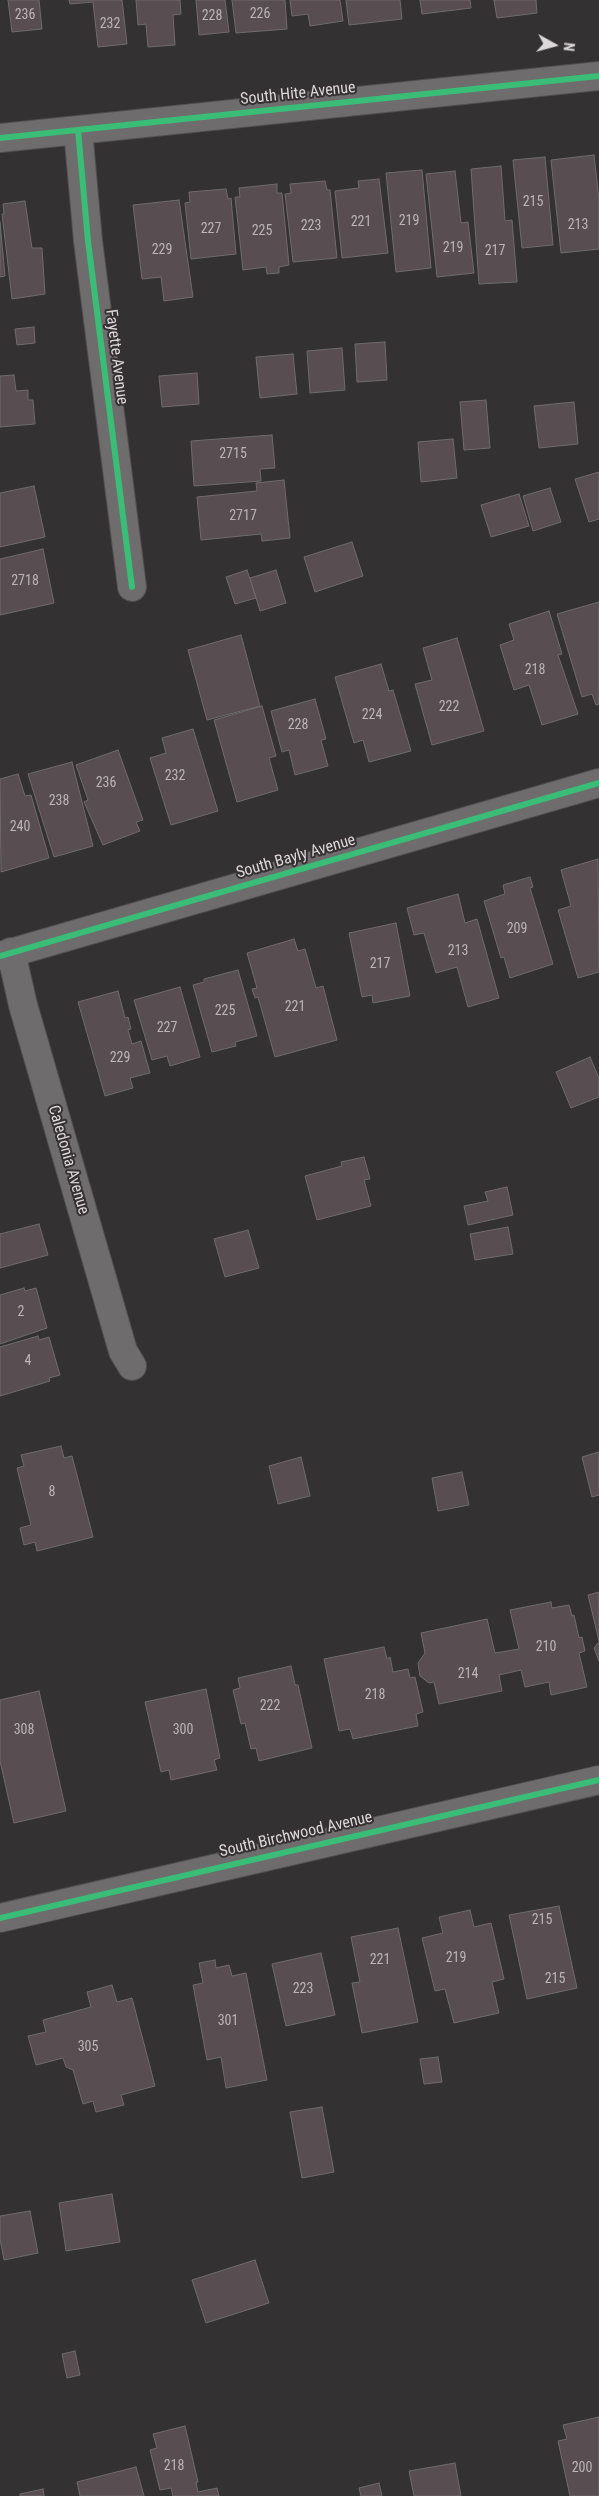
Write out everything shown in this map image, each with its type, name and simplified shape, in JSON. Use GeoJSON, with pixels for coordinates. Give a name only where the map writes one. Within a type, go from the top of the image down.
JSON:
{"type":"FeatureCollection","features":[{"type":"Feature","properties":{"kind":"street","name":"South Hite Avenue"},"geometry":{"type":"LineString","coordinates":[[0,138],[599,76]]}},
{"type":"Feature","properties":{"kind":"street","name":"Fayette Avenue"},"geometry":{"type":"LineString","coordinates":[[78,130],[88,241],[132,587]]}},
{"type":"Feature","properties":{"kind":"street","name":"South Bayly Avenue"},"geometry":{"type":"LineString","coordinates":[[5,954],[599,783]]}},
{"type":"Feature","properties":{"kind":"street","name":"Caledonia Avenue"},"geometry":{"type":"LineString","coordinates":[[5,954],[23,1005],[123,1351],[132,1366]]}},
{"type":"Feature","properties":{"kind":"street","name":"South Birchwood Avenue"},"geometry":{"type":"LineString","coordinates":[[0,1918],[599,1780]]}},
{"type":"Feature","properties":{"kind":"building"},"geometry":{"type":"Polygon","coordinates":[[[8,0],[39,0],[42,29],[12,32],[8,0]]]}},
{"type":"Feature","properties":{"kind":"building"},"geometry":{"type":"Polygon","coordinates":[[[69,0],[122,0],[127,44],[98,47],[93,2],[70,4],[69,0]]]}},
{"type":"Feature","properties":{"kind":"building"},"geometry":{"type":"Polygon","coordinates":[[[136,0],[180,0],[181,14],[173,15],[175,45],[148,47],[146,24],[138,25],[136,0]]]}},
{"type":"Feature","properties":{"kind":"building"},"geometry":{"type":"Polygon","coordinates":[[[196,0],[225,0],[229,32],[199,35],[196,0]]]}},
{"type":"Feature","properties":{"kind":"building"},"geometry":{"type":"Polygon","coordinates":[[[232,0],[285,0],[287,29],[236,33],[232,0]]]}},
{"type":"Feature","properties":{"kind":"building"},"geometry":{"type":"Polygon","coordinates":[[[290,0],[340,0],[343,21],[310,26],[308,14],[292,16],[290,0]]]}},
{"type":"Feature","properties":{"kind":"building"},"geometry":{"type":"Polygon","coordinates":[[[346,0],[400,0],[402,19],[349,25],[346,0]]]}},
{"type":"Feature","properties":{"kind":"building"},"geometry":{"type":"Polygon","coordinates":[[[420,0],[470,0],[471,8],[422,14],[420,0]]]}},
{"type":"Feature","properties":{"kind":"building"},"geometry":{"type":"Polygon","coordinates":[[[494,0],[536,0],[537,13],[497,18],[494,0]]]}},
{"type":"Feature","properties":{"kind":"building"},"geometry":{"type":"Polygon","coordinates":[[[594,155],[599,200],[599,249],[561,253],[551,160],[594,155]]]}},
{"type":"Feature","properties":{"kind":"building"},"geometry":{"type":"Polygon","coordinates":[[[545,157],[553,245],[522,248],[513,160],[545,157]]]}},
{"type":"Feature","properties":{"kind":"building"},"geometry":{"type":"Polygon","coordinates":[[[501,166],[505,221],[512,220],[517,282],[479,284],[471,169],[501,166]]]}},
{"type":"Feature","properties":{"kind":"building"},"geometry":{"type":"Polygon","coordinates":[[[422,170],[431,268],[396,272],[386,173],[422,170]]]}},
{"type":"Feature","properties":{"kind":"building"},"geometry":{"type":"Polygon","coordinates":[[[455,171],[461,223],[468,222],[474,273],[437,277],[426,174],[455,171]]]}},
{"type":"Feature","properties":{"kind":"building"},"geometry":{"type":"Polygon","coordinates":[[[379,179],[388,253],[342,258],[335,191],[359,188],[358,181],[379,179]]]}},
{"type":"Feature","properties":{"kind":"building"},"geometry":{"type":"Polygon","coordinates":[[[325,181],[327,190],[330,190],[337,258],[293,262],[285,194],[291,193],[290,184],[325,181]]]}},
{"type":"Feature","properties":{"kind":"building"},"geometry":{"type":"Polygon","coordinates":[[[277,184],[277,193],[282,193],[289,265],[279,267],[279,273],[267,274],[266,267],[243,270],[235,197],[240,197],[239,188],[277,184]]]}},
{"type":"Feature","properties":{"kind":"building"},"geometry":{"type":"Polygon","coordinates":[[[226,189],[228,199],[231,198],[236,254],[191,259],[185,203],[190,202],[189,192],[226,189]]]}},
{"type":"Feature","properties":{"kind":"building"},"geometry":{"type":"Polygon","coordinates":[[[179,200],[193,297],[164,301],[161,277],[142,279],[133,205],[179,200]]]}},
{"type":"Feature","properties":{"kind":"building"},"geometry":{"type":"Polygon","coordinates":[[[25,201],[32,248],[42,248],[45,294],[12,299],[2,214],[4,214],[3,204],[25,201]]]}},
{"type":"Feature","properties":{"kind":"building"},"geometry":{"type":"Polygon","coordinates":[[[0,222],[5,276],[0,277],[0,222]]]}},
{"type":"Feature","properties":{"kind":"building"},"geometry":{"type":"Polygon","coordinates":[[[34,327],[35,343],[17,345],[15,329],[34,327]]]}},
{"type":"Feature","properties":{"kind":"building"},"geometry":{"type":"Polygon","coordinates":[[[385,342],[387,380],[357,382],[355,344],[385,342]]]}},
{"type":"Feature","properties":{"kind":"building"},"geometry":{"type":"Polygon","coordinates":[[[342,348],[345,390],[310,393],[307,351],[342,348]]]}},
{"type":"Feature","properties":{"kind":"building"},"geometry":{"type":"Polygon","coordinates":[[[293,354],[297,394],[260,398],[256,357],[293,354]]]}},
{"type":"Feature","properties":{"kind":"building"},"geometry":{"type":"Polygon","coordinates":[[[197,373],[199,404],[162,407],[159,376],[197,373]]]}},
{"type":"Feature","properties":{"kind":"building"},"geometry":{"type":"Polygon","coordinates":[[[14,375],[16,391],[28,390],[28,400],[33,400],[35,424],[0,427],[0,376],[14,375]]]}},
{"type":"Feature","properties":{"kind":"building"},"geometry":{"type":"Polygon","coordinates":[[[486,400],[490,448],[464,450],[460,402],[486,400]]]}},
{"type":"Feature","properties":{"kind":"building"},"geometry":{"type":"Polygon","coordinates":[[[574,402],[578,444],[539,448],[534,406],[574,402]]]}},
{"type":"Feature","properties":{"kind":"building"},"geometry":{"type":"Polygon","coordinates":[[[272,435],[275,468],[260,469],[261,481],[194,486],[191,441],[272,435]]]}},
{"type":"Feature","properties":{"kind":"building"},"geometry":{"type":"Polygon","coordinates":[[[453,439],[457,478],[421,482],[418,442],[453,439]]]}},
{"type":"Feature","properties":{"kind":"building"},"geometry":{"type":"Polygon","coordinates":[[[599,472],[599,519],[589,522],[575,479],[599,472]]]}},
{"type":"Feature","properties":{"kind":"building"},"geometry":{"type":"Polygon","coordinates":[[[284,480],[290,538],[262,541],[261,534],[201,540],[197,497],[257,491],[256,483],[284,480]]]}},
{"type":"Feature","properties":{"kind":"building"},"geometry":{"type":"Polygon","coordinates":[[[34,486],[45,537],[0,547],[0,493],[34,486]]]}},
{"type":"Feature","properties":{"kind":"building"},"geometry":{"type":"Polygon","coordinates":[[[550,488],[561,522],[533,531],[523,496],[550,488]]]}},
{"type":"Feature","properties":{"kind":"building"},"geometry":{"type":"Polygon","coordinates":[[[519,494],[529,526],[491,537],[481,505],[519,494]]]}},
{"type":"Feature","properties":{"kind":"building"},"geometry":{"type":"Polygon","coordinates":[[[352,542],[363,576],[315,592],[304,557],[352,542]]]}},
{"type":"Feature","properties":{"kind":"building"},"geometry":{"type":"Polygon","coordinates":[[[43,549],[54,603],[0,615],[0,559],[43,549]]]}},
{"type":"Feature","properties":{"kind":"building"},"geometry":{"type":"Polygon","coordinates":[[[247,570],[256,598],[235,604],[226,577],[247,570]]]}},
{"type":"Feature","properties":{"kind":"building"},"geometry":{"type":"Polygon","coordinates":[[[276,570],[286,603],[260,611],[250,578],[276,570]]]}},
{"type":"Feature","properties":{"kind":"building"},"geometry":{"type":"Polygon","coordinates":[[[599,602],[599,704],[596,705],[592,694],[582,697],[557,614],[599,602]]]}},
{"type":"Feature","properties":{"kind":"building"},"geometry":{"type":"Polygon","coordinates":[[[549,611],[562,654],[558,655],[578,714],[542,725],[529,685],[514,690],[500,645],[514,640],[509,624],[549,611]]]}},
{"type":"Feature","properties":{"kind":"building"},"geometry":{"type":"Polygon","coordinates":[[[241,635],[260,706],[207,720],[188,650],[241,635]]]}},
{"type":"Feature","properties":{"kind":"building"},"geometry":{"type":"Polygon","coordinates":[[[457,638],[484,731],[432,745],[415,684],[432,680],[423,648],[457,638]]]}},
{"type":"Feature","properties":{"kind":"building"},"geometry":{"type":"Polygon","coordinates":[[[381,664],[389,691],[393,690],[411,751],[369,762],[363,740],[354,743],[335,677],[381,664]]]}},
{"type":"Feature","properties":{"kind":"building"},"geometry":{"type":"Polygon","coordinates":[[[315,699],[326,739],[321,740],[328,766],[295,775],[289,750],[282,752],[271,711],[315,699]]]}},
{"type":"Feature","properties":{"kind":"building"},"geometry":{"type":"Polygon","coordinates":[[[262,706],[276,756],[269,758],[278,790],[237,802],[214,720],[262,706]]]}},
{"type":"Feature","properties":{"kind":"building"},"geometry":{"type":"Polygon","coordinates":[[[193,729],[218,811],[171,825],[150,758],[166,753],[162,738],[193,729]]]}},
{"type":"Feature","properties":{"kind":"building"},"geometry":{"type":"Polygon","coordinates":[[[118,750],[143,820],[136,822],[140,831],[103,845],[84,802],[88,800],[76,765],[118,750]]]}},
{"type":"Feature","properties":{"kind":"building"},"geometry":{"type":"Polygon","coordinates":[[[72,762],[93,846],[54,857],[28,774],[72,762]]]}},
{"type":"Feature","properties":{"kind":"building"},"geometry":{"type":"Polygon","coordinates":[[[18,774],[25,796],[31,795],[49,858],[1,872],[0,779],[18,774]]]}},
{"type":"Feature","properties":{"kind":"building"},"geometry":{"type":"Polygon","coordinates":[[[598,859],[599,972],[578,978],[558,910],[571,906],[561,870],[598,859]]]}},
{"type":"Feature","properties":{"kind":"building"},"geometry":{"type":"Polygon","coordinates":[[[530,877],[533,887],[530,888],[553,964],[510,978],[504,957],[501,958],[484,901],[505,894],[503,885],[530,877]]]}},
{"type":"Feature","properties":{"kind":"building"},"geometry":{"type":"Polygon","coordinates":[[[458,894],[465,923],[477,919],[499,998],[468,1007],[457,967],[436,973],[424,933],[414,935],[407,908],[458,894]]]}},
{"type":"Feature","properties":{"kind":"building"},"geometry":{"type":"Polygon","coordinates":[[[396,923],[410,996],[373,1003],[372,995],[362,997],[349,933],[396,923]]]}},
{"type":"Feature","properties":{"kind":"building"},"geometry":{"type":"Polygon","coordinates":[[[294,939],[298,951],[305,949],[316,988],[323,986],[337,1040],[275,1057],[258,997],[255,998],[252,989],[257,988],[247,953],[294,939]]]}},
{"type":"Feature","properties":{"kind":"building"},"geometry":{"type":"Polygon","coordinates":[[[238,970],[257,1036],[235,1042],[236,1046],[212,1052],[193,985],[204,982],[204,979],[238,970]]]}},
{"type":"Feature","properties":{"kind":"building"},"geometry":{"type":"Polygon","coordinates":[[[180,987],[200,1057],[170,1066],[167,1056],[152,1060],[134,1000],[180,987]]]}},
{"type":"Feature","properties":{"kind":"building"},"geometry":{"type":"Polygon","coordinates":[[[118,991],[125,1018],[128,1017],[131,1029],[128,1030],[132,1044],[141,1041],[150,1073],[130,1078],[133,1088],[105,1096],[78,1002],[118,991]]]}},
{"type":"Feature","properties":{"kind":"building"},"geometry":{"type":"Polygon","coordinates":[[[590,1057],[599,1078],[599,1097],[571,1108],[556,1072],[590,1057]]]}},
{"type":"Feature","properties":{"kind":"building"},"geometry":{"type":"Polygon","coordinates":[[[364,1157],[370,1179],[364,1180],[371,1206],[317,1220],[305,1176],[342,1166],[341,1162],[364,1157]]]}},
{"type":"Feature","properties":{"kind":"building"},"geometry":{"type":"Polygon","coordinates":[[[507,1187],[513,1215],[468,1225],[464,1206],[488,1201],[485,1192],[507,1187]]]}},
{"type":"Feature","properties":{"kind":"building"},"geometry":{"type":"Polygon","coordinates":[[[39,1224],[48,1255],[0,1268],[0,1234],[39,1224]]]}},
{"type":"Feature","properties":{"kind":"building"},"geometry":{"type":"Polygon","coordinates":[[[508,1227],[513,1254],[475,1260],[470,1234],[508,1227]]]}},
{"type":"Feature","properties":{"kind":"building"},"geometry":{"type":"Polygon","coordinates":[[[248,1230],[259,1268],[225,1277],[214,1239],[248,1230]]]}},
{"type":"Feature","properties":{"kind":"building"},"geometry":{"type":"Polygon","coordinates":[[[24,1288],[25,1291],[36,1288],[47,1328],[0,1344],[0,1295],[24,1288]]]}},
{"type":"Feature","properties":{"kind":"building"},"geometry":{"type":"Polygon","coordinates":[[[38,1336],[39,1340],[49,1337],[60,1375],[49,1378],[50,1381],[0,1396],[0,1347],[38,1336]]]}},
{"type":"Feature","properties":{"kind":"building"},"geometry":{"type":"Polygon","coordinates":[[[61,1446],[64,1458],[72,1456],[93,1537],[37,1551],[35,1542],[24,1545],[20,1528],[31,1525],[17,1468],[24,1466],[21,1455],[61,1446]]]}},
{"type":"Feature","properties":{"kind":"building"},"geometry":{"type":"Polygon","coordinates":[[[599,1452],[599,1495],[592,1497],[582,1457],[599,1452]]]}},
{"type":"Feature","properties":{"kind":"building"},"geometry":{"type":"Polygon","coordinates":[[[301,1457],[310,1496],[278,1504],[269,1466],[301,1457]]]}},
{"type":"Feature","properties":{"kind":"building"},"geometry":{"type":"Polygon","coordinates":[[[462,1472],[469,1505],[438,1511],[432,1478],[462,1472]]]}},
{"type":"Feature","properties":{"kind":"building"},"geometry":{"type":"Polygon","coordinates":[[[599,1592],[599,1641],[588,1595],[599,1592]]]}},
{"type":"Feature","properties":{"kind":"building"},"geometry":{"type":"Polygon","coordinates":[[[551,1602],[552,1608],[569,1605],[572,1616],[574,1615],[579,1638],[582,1637],[585,1651],[579,1653],[587,1687],[551,1695],[549,1682],[525,1687],[521,1670],[499,1675],[502,1691],[439,1704],[434,1682],[429,1683],[420,1676],[418,1663],[425,1653],[421,1633],[487,1619],[495,1653],[519,1649],[510,1610],[551,1602]]]}},
{"type":"Feature","properties":{"kind":"building"},"geometry":{"type":"Polygon","coordinates":[[[599,1642],[599,1661],[594,1648],[599,1642]]]}},
{"type":"Feature","properties":{"kind":"building"},"geometry":{"type":"Polygon","coordinates":[[[384,1647],[387,1659],[390,1657],[393,1672],[408,1669],[410,1678],[415,1677],[423,1712],[416,1714],[418,1726],[353,1739],[350,1729],[339,1731],[324,1659],[384,1647]]]}},
{"type":"Feature","properties":{"kind":"building"},"geometry":{"type":"Polygon","coordinates":[[[291,1666],[295,1685],[298,1685],[312,1748],[259,1761],[256,1748],[251,1749],[245,1723],[241,1724],[233,1690],[240,1688],[238,1678],[291,1666]]]}},
{"type":"Feature","properties":{"kind":"building"},"geometry":{"type":"Polygon","coordinates":[[[206,1689],[220,1758],[214,1760],[217,1770],[171,1780],[169,1770],[161,1772],[145,1702],[206,1689]]]}},
{"type":"Feature","properties":{"kind":"building"},"geometry":{"type":"Polygon","coordinates":[[[39,1691],[66,1811],[14,1823],[0,1761],[0,1700],[39,1691]]]}},
{"type":"Feature","properties":{"kind":"building"},"geometry":{"type":"Polygon","coordinates":[[[559,1906],[577,1988],[527,1999],[509,1915],[559,1906]]]}},
{"type":"Feature","properties":{"kind":"building"},"geometry":{"type":"Polygon","coordinates":[[[470,1910],[474,1927],[491,1923],[504,1979],[492,1982],[499,2013],[454,2023],[445,1989],[435,1991],[422,1938],[443,1933],[439,1917],[470,1910]]]}},
{"type":"Feature","properties":{"kind":"building"},"geometry":{"type":"Polygon","coordinates":[[[398,1928],[418,2022],[362,2033],[352,1983],[360,1982],[351,1937],[398,1928]]]}},
{"type":"Feature","properties":{"kind":"building"},"geometry":{"type":"Polygon","coordinates":[[[321,1953],[335,2015],[286,2026],[272,1964],[321,1953]]]}},
{"type":"Feature","properties":{"kind":"building"},"geometry":{"type":"Polygon","coordinates":[[[215,1960],[216,1968],[229,1965],[232,1976],[246,1973],[267,2080],[226,2088],[221,2057],[207,2060],[193,1985],[203,1983],[199,1963],[215,1960]]]}},
{"type":"Feature","properties":{"kind":"building"},"geometry":{"type":"Polygon","coordinates":[[[112,1985],[117,2002],[132,1998],[155,2086],[121,2095],[124,2105],[96,2112],[93,2101],[83,2104],[73,2070],[66,2067],[63,2058],[36,2065],[28,2036],[46,2032],[43,2020],[91,2007],[87,1992],[112,1985]]]}},
{"type":"Feature","properties":{"kind":"building"},"geometry":{"type":"Polygon","coordinates":[[[438,2057],[442,2082],[424,2084],[420,2059],[438,2057]]]}},
{"type":"Feature","properties":{"kind":"building"},"geometry":{"type":"Polygon","coordinates":[[[322,2107],[334,2172],[302,2178],[290,2112],[322,2107]]]}},
{"type":"Feature","properties":{"kind":"building"},"geometry":{"type":"Polygon","coordinates":[[[112,2194],[120,2242],[66,2251],[59,2203],[112,2194]]]}},
{"type":"Feature","properties":{"kind":"building"},"geometry":{"type":"Polygon","coordinates":[[[30,2211],[38,2253],[4,2260],[0,2239],[0,2216],[30,2211]]]}},
{"type":"Feature","properties":{"kind":"building"},"geometry":{"type":"Polygon","coordinates":[[[255,2260],[269,2303],[206,2323],[192,2280],[255,2260]]]}},
{"type":"Feature","properties":{"kind":"building"},"geometry":{"type":"Polygon","coordinates":[[[75,2351],[80,2375],[67,2378],[62,2354],[75,2351]]]}},
{"type":"Feature","properties":{"kind":"building"},"geometry":{"type":"Polygon","coordinates":[[[599,2417],[599,2496],[570,2496],[558,2441],[567,2439],[563,2425],[599,2417]]]}},
{"type":"Feature","properties":{"kind":"building"},"geometry":{"type":"Polygon","coordinates":[[[185,2426],[198,2482],[196,2482],[198,2492],[217,2488],[219,2496],[173,2496],[171,2488],[160,2490],[150,2450],[157,2448],[153,2434],[185,2426]]]}},
{"type":"Feature","properties":{"kind":"building"},"geometry":{"type":"Polygon","coordinates":[[[455,2463],[461,2496],[414,2496],[409,2471],[455,2463]]]}},
{"type":"Feature","properties":{"kind":"building"},"geometry":{"type":"Polygon","coordinates":[[[136,2467],[144,2496],[80,2496],[77,2482],[136,2467]]]}},
{"type":"Feature","properties":{"kind":"building"},"geometry":{"type":"Polygon","coordinates":[[[379,2483],[382,2496],[361,2496],[359,2488],[379,2483]]]}},
{"type":"Feature","properties":{"kind":"building"},"geometry":{"type":"Polygon","coordinates":[[[43,2489],[44,2496],[20,2496],[20,2494],[43,2489]]]}},
{"type":"Feature","properties":{"kind":"cycle path"},"geometry":{"type":"LineString","coordinates":[[0,138],[599,76]]}},
{"type":"Feature","properties":{"kind":"cycle path"},"geometry":{"type":"LineString","coordinates":[[78,130],[88,241],[132,587]]}},
{"type":"Feature","properties":{"kind":"cycle path"},"geometry":{"type":"LineString","coordinates":[[0,956],[599,783]]}},
{"type":"Feature","properties":{"kind":"cycle path"},"geometry":{"type":"LineString","coordinates":[[0,1918],[599,1780]]}}]}
